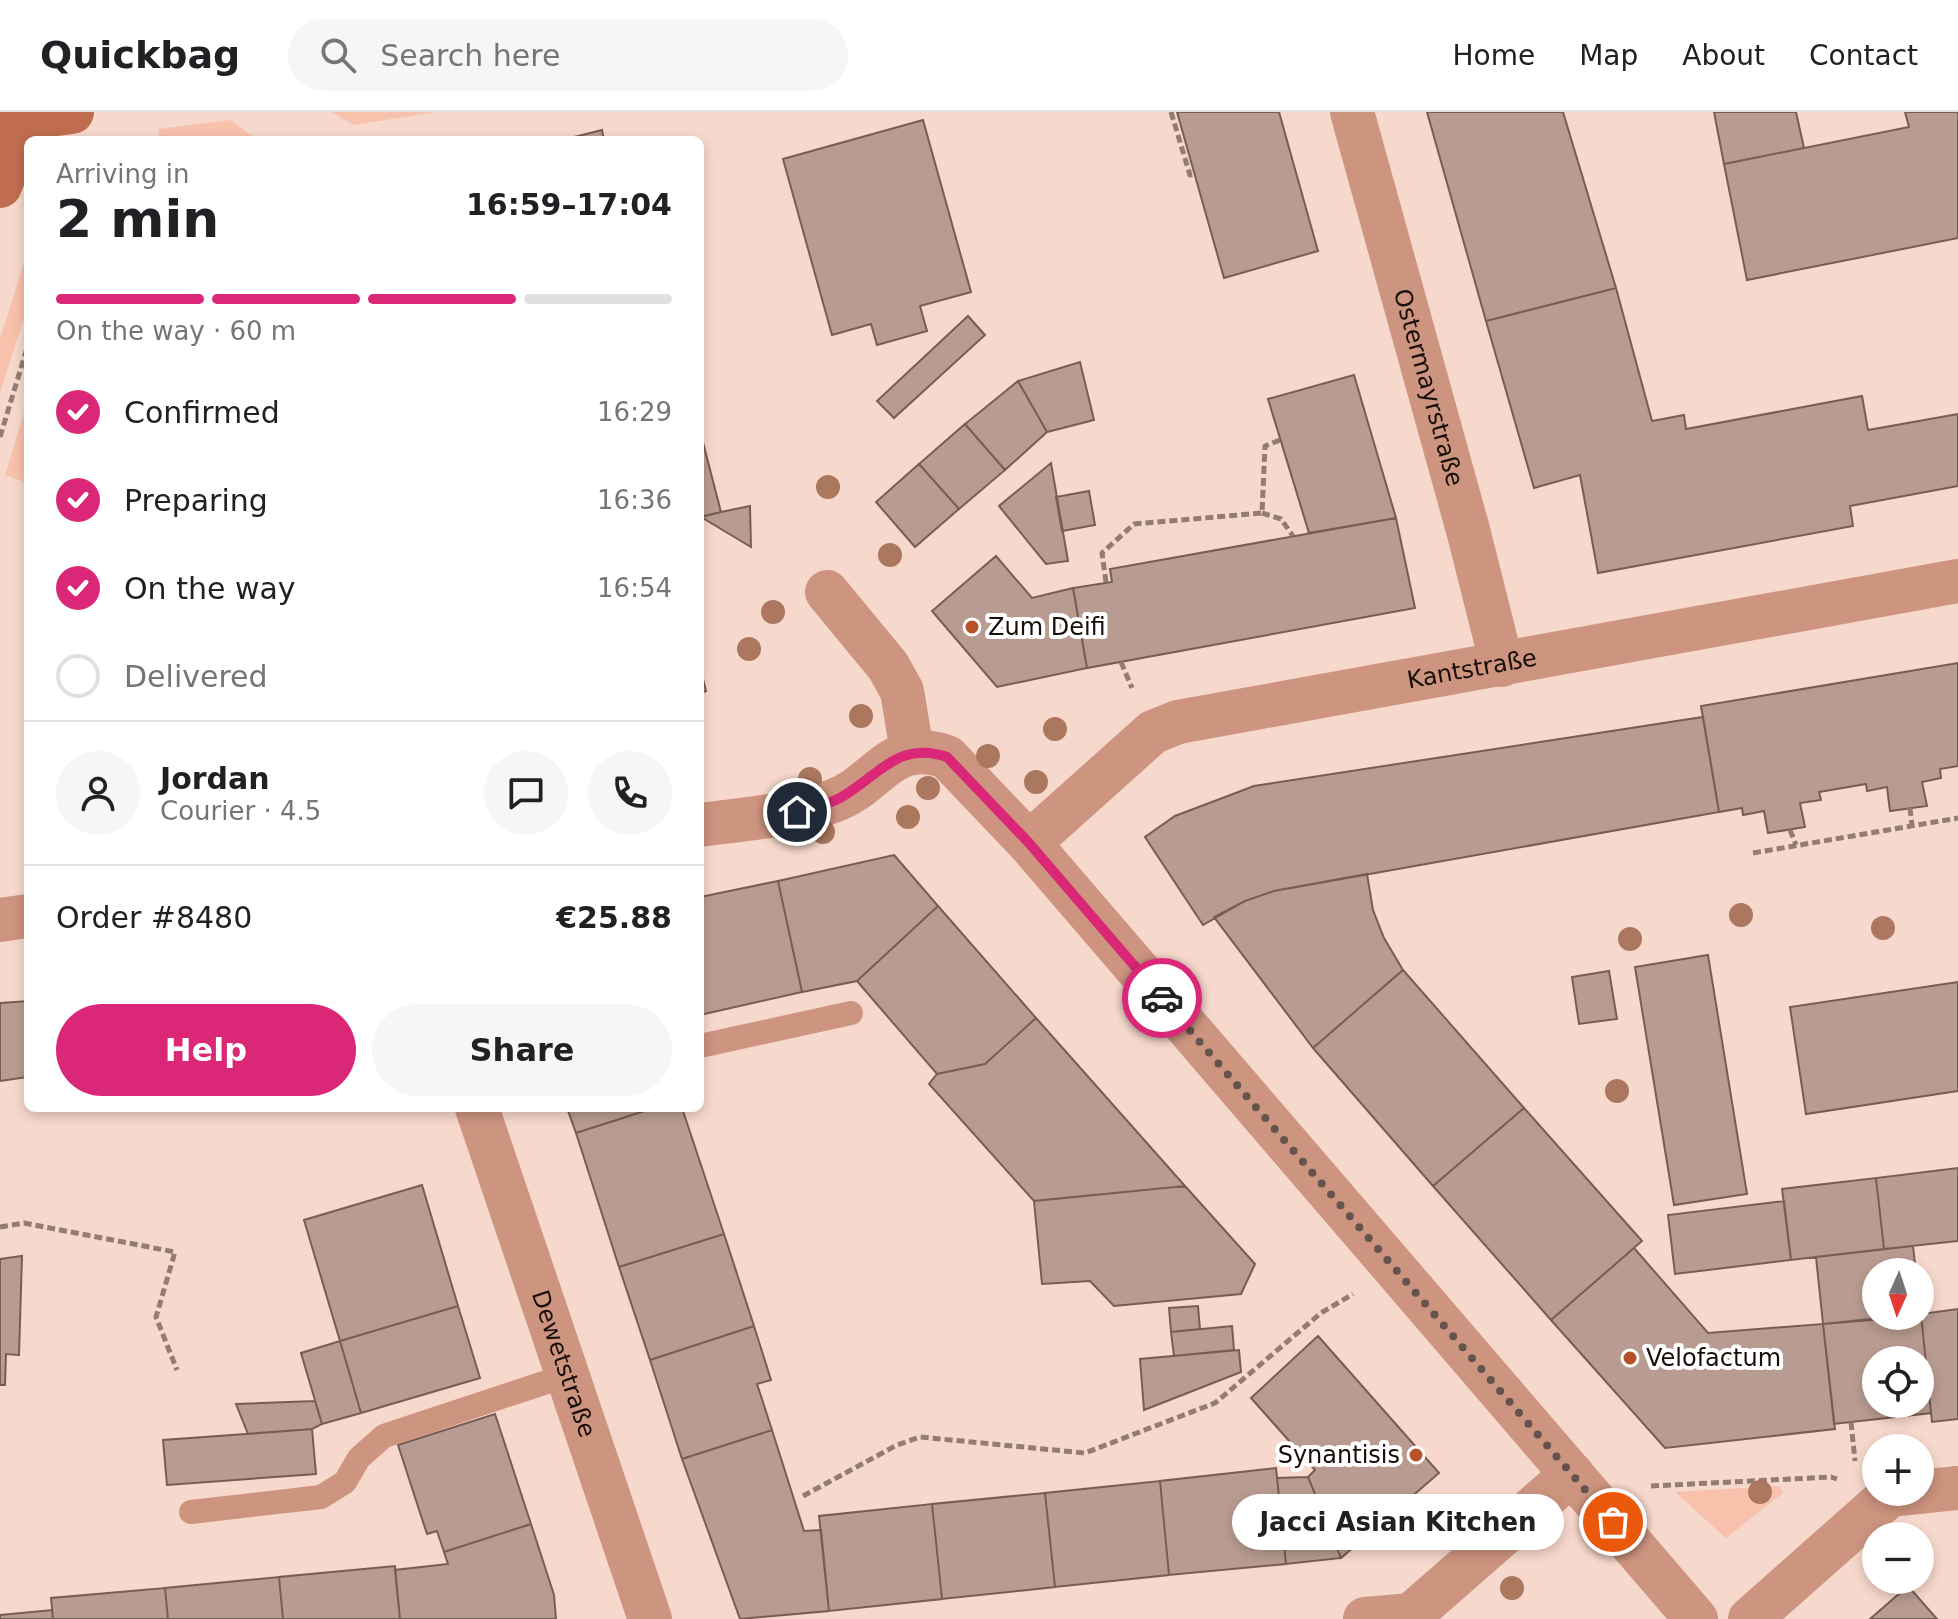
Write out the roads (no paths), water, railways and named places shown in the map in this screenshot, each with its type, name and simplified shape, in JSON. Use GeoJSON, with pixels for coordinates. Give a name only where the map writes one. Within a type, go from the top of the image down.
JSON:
{"type":"FeatureCollection","features":[{"type":"Feature","properties":{"kind":"street"},"geometry":{"type":"LineString","coordinates":[[0,186],[19,117],[72,112]]}},
{"type":"Feature","properties":{"kind":"street","name":"Ostermayrstraße"},"geometry":{"type":"LineString","coordinates":[[1352,112],[1468,530],[1502,665]]}},
{"type":"Feature","properties":{"kind":"street","name":"Kantstraße"},"geometry":{"type":"LineString","coordinates":[[1029,843],[1153,732],[1178,722],[1958,581]]}},
{"type":"Feature","properties":{"kind":"street"},"geometry":{"type":"LineString","coordinates":[[827,592],[888,666],[902,691],[912,752]]}},
{"type":"Feature","properties":{"kind":"street"},"geometry":{"type":"LineString","coordinates":[[704,824],[797,812],[837,800],[893,760],[912,752],[930,751],[947,757],[1029,843],[1696,1619]]}},
{"type":"Feature","properties":{"kind":"street"},"geometry":{"type":"LineString","coordinates":[[0,920],[24,917]]}},
{"type":"Feature","properties":{"kind":"street","name":"Dewetstraße"},"geometry":{"type":"LineString","coordinates":[[483,1112],[650,1619]]}},
{"type":"Feature","properties":{"kind":"street"},"geometry":{"type":"LineString","coordinates":[[1365,1619],[1412,1617],[1572,1474]]}},
{"type":"Feature","properties":{"kind":"street"},"geometry":{"type":"LineString","coordinates":[[1750,1619],[1890,1495],[1958,1488]]}},
{"type":"Feature","properties":{"kind":"lane"},"geometry":{"type":"LineString","coordinates":[[704,1045],[851,1013]]}},
{"type":"Feature","properties":{"kind":"lane"},"geometry":{"type":"LineString","coordinates":[[191,1512],[321,1497],[345,1482],[359,1458],[384,1436],[568,1375]]}},
{"type":"Feature","properties":{"kind":"place","name":"Zum Deifi"},"geometry":{"type":"Point","coordinates":[972,627]}},
{"type":"Feature","properties":{"kind":"place","name":"Velofactum"},"geometry":{"type":"Point","coordinates":[1630,1358]}},
{"type":"Feature","properties":{"kind":"place","name":"Synantisis"},"geometry":{"type":"Point","coordinates":[1416,1455]}},
{"type":"Feature","properties":{"kind":"place","name":"Jacci Asian Kitchen"},"geometry":{"type":"Point","coordinates":[1613,1522]}}]}
